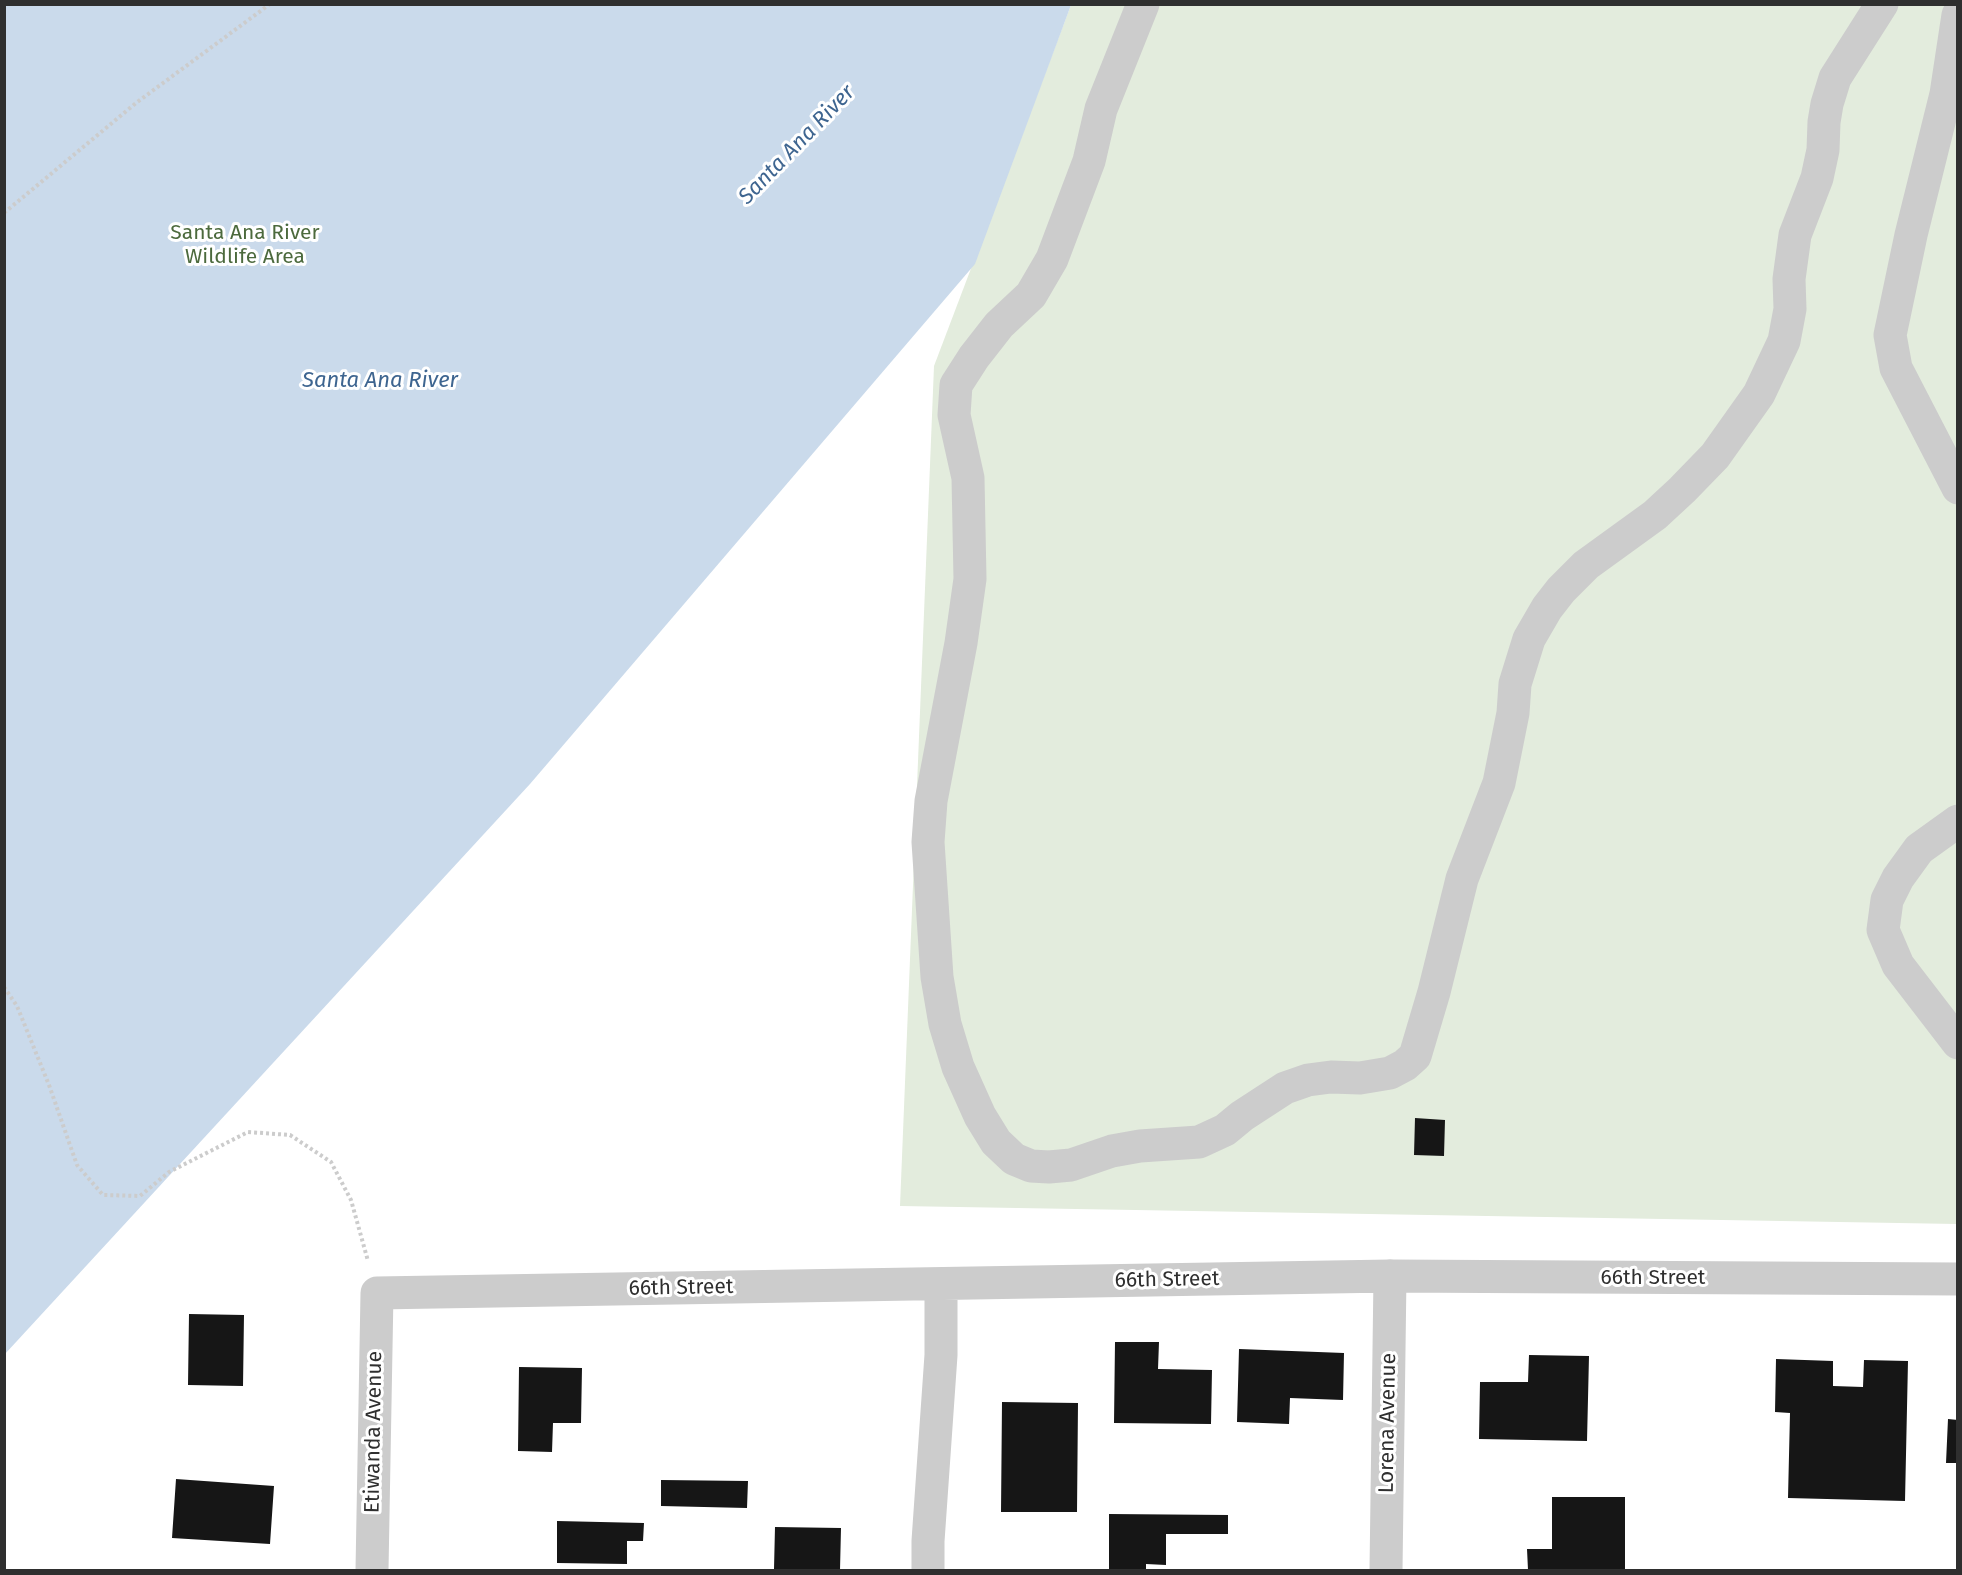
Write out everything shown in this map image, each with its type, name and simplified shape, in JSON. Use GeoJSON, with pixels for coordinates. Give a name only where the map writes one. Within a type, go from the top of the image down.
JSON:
{"type":"FeatureCollection","features":[{"type":"Feature","properties":{"kind":"street"},"geometry":{"type":"LineString","coordinates":[[1143,4],[1101,109],[1089,161],[1052,259],[1030,296],[999,325],[956,385],[954,415],[969,478],[970,579],[961,643],[931,801],[928,842],[937,977],[945,1024],[958,1067],[980,1116],[996,1142],[1014,1159],[1030,1166],[1071,1165],[1112,1151],[1199,1142],[1225,1130],[1285,1088],[1308,1080],[1331,1077],[1360,1078],[1390,1073],[1405,1065],[1415,1056],[1434,992],[1462,879],[1500,783],[1513,713],[1515,684],[1529,639],[1547,608],[1561,590],[1586,566],[1655,515],[1715,456],[1759,394],[1784,341],[1790,309],[1789,279],[1795,235],[1817,178],[1823,150],[1827,104],[1834,78],[1882,4]]}},
{"type":"Feature","properties":{"kind":"street"},"geometry":{"type":"LineString","coordinates":[[1958,15],[1946,94],[1911,234],[1890,335],[1896,368],[1958,488]]}},
{"type":"Feature","properties":{"kind":"street"},"geometry":{"type":"LineString","coordinates":[[1958,821],[1919,849],[1898,878],[1887,900],[1883,930],[1898,965],[1958,1043]]}},
{"type":"Feature","properties":{"kind":"street","name":"66th Street"},"geometry":{"type":"LineString","coordinates":[[377,1293],[1390,1276],[1958,1280]]}},
{"type":"Feature","properties":{"kind":"street","name":"Lorena Avenue"},"geometry":{"type":"LineString","coordinates":[[1386,1570],[1390,1276]]}},
{"type":"Feature","properties":{"kind":"street"},"geometry":{"type":"LineString","coordinates":[[928,1570],[941,1354],[941,1284]]}},
{"type":"Feature","properties":{"kind":"street","name":"Etiwanda Avenue"},"geometry":{"type":"LineString","coordinates":[[372,1570],[377,1293]]}},
{"type":"Feature","properties":{"kind":"path"},"geometry":{"type":"LineString","coordinates":[[4,213],[136,103],[270,4]]}},
{"type":"Feature","properties":{"kind":"path"},"geometry":{"type":"LineString","coordinates":[[4,987],[17,1006],[77,1165],[103,1195],[140,1196],[169,1172],[248,1132],[290,1135],[331,1162],[351,1200],[377,1293]]}},
{"type":"Feature","properties":{"kind":"green space"},"geometry":{"type":"Polygon","coordinates":[[[1071,5],[1957,5],[1957,1224],[900,1206],[934,366],[1071,5]]]}},
{"type":"Feature","properties":{"kind":"water","name":"Santa Ana River"},"geometry":{"type":"Polygon","coordinates":[[[5,4],[1071,5],[975,264],[530,784],[5,1354],[5,4]]]}},
{"type":"Feature","properties":{"kind":"building"},"geometry":{"type":"Polygon","coordinates":[[[1415,1118],[1445,1120],[1444,1156],[1414,1155],[1415,1118]]]}},
{"type":"Feature","properties":{"kind":"building"},"geometry":{"type":"Polygon","coordinates":[[[189,1314],[244,1315],[243,1386],[188,1385],[189,1314]]]}},
{"type":"Feature","properties":{"kind":"building"},"geometry":{"type":"Polygon","coordinates":[[[1115,1342],[1159,1342],[1158,1369],[1212,1370],[1211,1424],[1114,1423],[1115,1342]]]}},
{"type":"Feature","properties":{"kind":"building"},"geometry":{"type":"Polygon","coordinates":[[[1239,1349],[1344,1353],[1343,1400],[1290,1398],[1289,1424],[1237,1422],[1239,1349]]]}},
{"type":"Feature","properties":{"kind":"building"},"geometry":{"type":"Polygon","coordinates":[[[1529,1355],[1589,1356],[1587,1441],[1479,1439],[1480,1382],[1528,1382],[1529,1355]]]}},
{"type":"Feature","properties":{"kind":"building"},"geometry":{"type":"Polygon","coordinates":[[[1776,1359],[1833,1361],[1833,1386],[1863,1387],[1864,1360],[1908,1361],[1905,1501],[1788,1498],[1790,1413],[1775,1412],[1776,1359]]]}},
{"type":"Feature","properties":{"kind":"building"},"geometry":{"type":"Polygon","coordinates":[[[519,1367],[582,1368],[581,1423],[553,1423],[552,1452],[518,1451],[519,1367]]]}},
{"type":"Feature","properties":{"kind":"building"},"geometry":{"type":"Polygon","coordinates":[[[1002,1402],[1078,1403],[1077,1512],[1001,1512],[1002,1402]]]}},
{"type":"Feature","properties":{"kind":"building"},"geometry":{"type":"Polygon","coordinates":[[[1948,1419],[1958,1420],[1958,1463],[1946,1463],[1948,1419]]]}},
{"type":"Feature","properties":{"kind":"building"},"geometry":{"type":"Polygon","coordinates":[[[176,1479],[274,1486],[270,1544],[172,1538],[176,1479]]]}},
{"type":"Feature","properties":{"kind":"building"},"geometry":{"type":"Polygon","coordinates":[[[661,1480],[748,1481],[747,1508],[661,1506],[661,1480]]]}},
{"type":"Feature","properties":{"kind":"building"},"geometry":{"type":"Polygon","coordinates":[[[1552,1497],[1625,1497],[1625,1570],[1528,1570],[1527,1549],[1552,1549],[1552,1497]]]}},
{"type":"Feature","properties":{"kind":"building"},"geometry":{"type":"Polygon","coordinates":[[[1109,1514],[1228,1515],[1228,1534],[1166,1534],[1166,1565],[1146,1564],[1146,1570],[1109,1570],[1109,1514]]]}},
{"type":"Feature","properties":{"kind":"building"},"geometry":{"type":"Polygon","coordinates":[[[557,1521],[644,1523],[643,1541],[627,1541],[627,1564],[557,1563],[557,1521]]]}},
{"type":"Feature","properties":{"kind":"building"},"geometry":{"type":"Polygon","coordinates":[[[775,1527],[841,1528],[840,1570],[774,1569],[775,1527]]]}},
{"type":"Feature","properties":{"kind":"park label","name":"Santa Ana River Wildlife Area"},"geometry":{"type":"Point","coordinates":[245,245]}}]}
